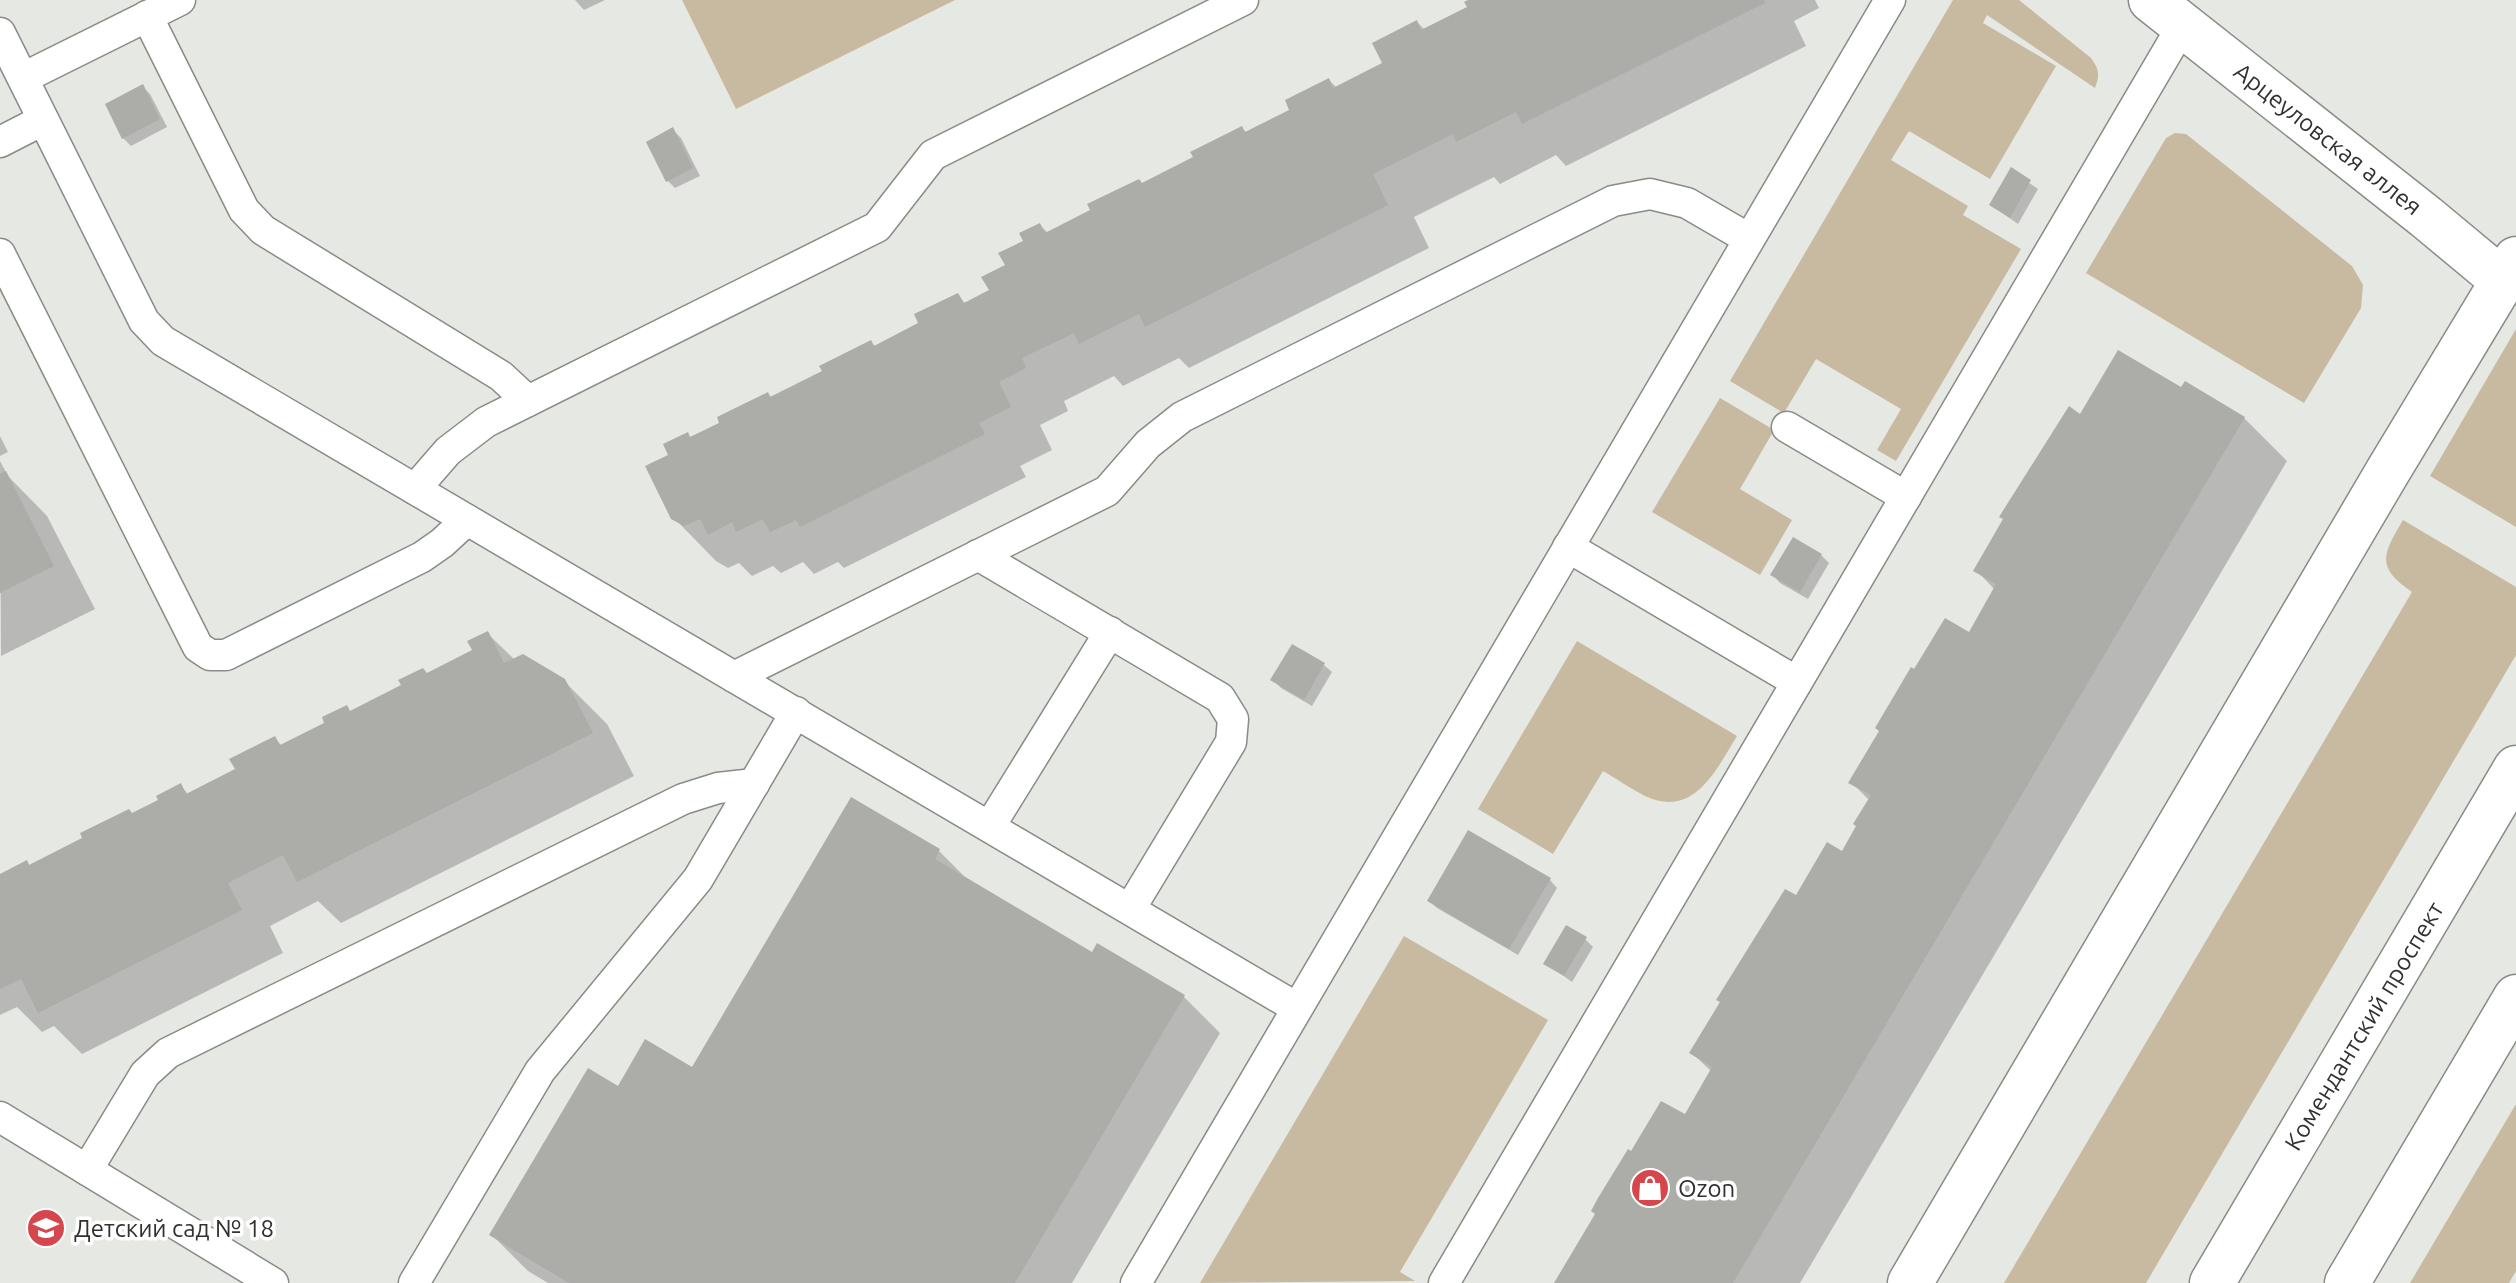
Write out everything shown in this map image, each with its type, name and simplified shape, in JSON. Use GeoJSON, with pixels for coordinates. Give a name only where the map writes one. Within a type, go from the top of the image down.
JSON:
{"type":"FeatureCollection","features":[{"type":"Feature","properties":{"kind":"street","name":"Арцеуловская аллея"},"geometry":{"type":"LineString","coordinates":[[2167,13],[2426,217],[2509,270]]}},
{"type":"Feature","properties":{"kind":"street"},"geometry":{"type":"LineString","coordinates":[[1910,1283],[2509,270]]}},
{"type":"Feature","properties":{"kind":"street","name":"Комендантский проспект"},"geometry":{"type":"LineString","coordinates":[[2212,1283],[2516,768]]}},
{"type":"Feature","properties":{"kind":"street"},"geometry":{"type":"LineString","coordinates":[[2347,1283],[2516,997]]}},
{"type":"Feature","properties":{"kind":"lane"},"geometry":{"type":"LineString","coordinates":[[23,78],[180,0]]}},
{"type":"Feature","properties":{"kind":"lane"},"geometry":{"type":"LineString","coordinates":[[415,489],[448,451],[486,422],[877,227],[933,155],[1243,0]]}},
{"type":"Feature","properties":{"kind":"lane"},"geometry":{"type":"LineString","coordinates":[[1136,1283],[1890,0]]}},
{"type":"Feature","properties":{"kind":"lane"},"geometry":{"type":"LineString","coordinates":[[1444,1283],[1906,497],[2167,13]]}},
{"type":"Feature","properties":{"kind":"lane"},"geometry":{"type":"LineString","coordinates":[[147,16],[244,210],[263,230],[501,376],[528,401]]}},
{"type":"Feature","properties":{"kind":"lane"},"geometry":{"type":"LineString","coordinates":[[0,33],[144,321],[163,341],[1297,1008]]}},
{"type":"Feature","properties":{"kind":"lane"},"geometry":{"type":"LineString","coordinates":[[0,142],[43,120]]}},
{"type":"Feature","properties":{"kind":"lane"},"geometry":{"type":"LineString","coordinates":[[734,677],[1107,491],[1148,444],[1182,417],[1613,201],[1650,194],[1687,203],[1749,239]]}},
{"type":"Feature","properties":{"kind":"lane"},"geometry":{"type":"LineString","coordinates":[[0,254],[198,647],[210,655],[226,655],[422,557],[467,520]]}},
{"type":"Feature","properties":{"kind":"lane"},"geometry":{"type":"LineString","coordinates":[[1787,427],[1906,497]]}},
{"type":"Feature","properties":{"kind":"lane"},"geometry":{"type":"LineString","coordinates":[[1568,547],[1797,682]]}},
{"type":"Feature","properties":{"kind":"lane"},"geometry":{"type":"LineString","coordinates":[[978,555],[1220,698],[1233,719],[1231,742],[1130,909]]}},
{"type":"Feature","properties":{"kind":"lane"},"geometry":{"type":"LineString","coordinates":[[990,826],[1110,632]]}},
{"type":"Feature","properties":{"kind":"lane"},"geometry":{"type":"LineString","coordinates":[[414,1283],[540,1071],[698,879],[796,712]]}},
{"type":"Feature","properties":{"kind":"lane"},"geometry":{"type":"LineString","coordinates":[[87,1170],[145,1074],[168,1053],[683,799],[718,788],[754,784]]}},
{"type":"Feature","properties":{"kind":"lane"},"geometry":{"type":"LineString","coordinates":[[0,1117],[273,1283]]}},
{"type":"Feature","properties":{"kind":"shaded area"},"geometry":{"type":"Polygon","coordinates":[[[682,0],[955,0],[736,109],[682,0]]]}},
{"type":"Feature","properties":{"kind":"shaded area"},"geometry":{"type":"Polygon","coordinates":[[[1953,0],[2019,0],[2091,58],[2098,79],[2095,88],[1987,15],[1983,23],[2056,66],[1990,179],[1909,131],[1891,160],[1968,206],[1963,215],[2021,249],[1896,461],[1877,450],[1901,409],[1816,359],[1784,413],[1730,381],[1953,0]]]}},
{"type":"Feature","properties":{"kind":"shaded area"},"geometry":{"type":"Polygon","coordinates":[[[2175,133],[2186,134],[2352,266],[2363,285],[2361,308],[2304,403],[2086,273],[2166,138],[2175,133]]]}},
{"type":"Feature","properties":{"kind":"shaded area"},"geometry":{"type":"Polygon","coordinates":[[[2516,329],[2516,527],[2430,476],[2516,329]]]}},
{"type":"Feature","properties":{"kind":"shaded area"},"geometry":{"type":"Polygon","coordinates":[[[1720,398],[1774,430],[1740,489],[1792,520],[1760,575],[1652,512],[1720,398]]]}},
{"type":"Feature","properties":{"kind":"shaded area"},"geometry":{"type":"Polygon","coordinates":[[[2403,520],[2516,587],[2516,655],[2146,1283],[2004,1283],[2412,592],[2392,575],[2386,559],[2403,520]]]}},
{"type":"Feature","properties":{"kind":"shaded area"},"geometry":{"type":"Polygon","coordinates":[[[1577,641],[1737,736],[1702,787],[1677,801],[1645,796],[1603,771],[1553,854],[1478,809],[1577,641]]]}},
{"type":"Feature","properties":{"kind":"shaded area"},"geometry":{"type":"Polygon","coordinates":[[[1404,936],[1548,1020],[1400,1272],[1415,1281],[1200,1283],[1404,936]]]}},
{"type":"Feature","properties":{"kind":"shaded area"},"geometry":{"type":"Polygon","coordinates":[[[2516,1104],[2516,1271],[2509,1283],[2410,1283],[2516,1104]]]}},
{"type":"Feature","properties":{"kind":"building"},"geometry":{"type":"Polygon","coordinates":[[[1764,0],[1765,3],[1522,124],[1516,112],[1456,142],[1453,134],[1373,174],[1388,205],[1145,327],[1139,314],[1079,344],[1074,333],[1022,358],[1026,368],[999,382],[1011,407],[979,423],[985,434],[800,527],[796,520],[770,532],[763,519],[736,532],[732,522],[708,535],[700,519],[684,526],[671,519],[645,466],[668,455],[663,444],[688,432],[690,437],[719,423],[717,417],[768,392],[770,397],[822,371],[819,366],[871,340],[874,346],[918,323],[914,314],[958,293],[964,303],[989,290],[981,277],[1005,265],[998,253],[1023,241],[1019,233],[1040,223],[1045,233],[1090,210],[1087,204],[1139,179],[1142,183],[1193,157],[1190,152],[1242,126],[1245,132],[1289,110],[1285,100],[1329,78],[1333,88],[1382,63],[1372,43],[1417,20],[1421,30],[1467,7],[1464,2],[1764,0]]]}},
{"type":"Feature","properties":{"kind":"building"},"geometry":{"type":"Polygon","coordinates":[[[143,84],[160,119],[122,139],[105,104],[143,84]]]}},
{"type":"Feature","properties":{"kind":"building"},"geometry":{"type":"Polygon","coordinates":[[[673,127],[693,168],[666,182],[646,142],[673,127]]]}},
{"type":"Feature","properties":{"kind":"building"},"geometry":{"type":"Polygon","coordinates":[[[2011,167],[2031,180],[2010,218],[1989,205],[2011,167]]]}},
{"type":"Feature","properties":{"kind":"building"},"geometry":{"type":"Polygon","coordinates":[[[2118,350],[2181,387],[2185,381],[2245,417],[1733,1283],[1554,1283],[1595,1214],[1591,1211],[1598,1198],[1661,1101],[1685,1114],[1712,1067],[1689,1053],[1720,1002],[1716,1000],[1785,889],[1796,895],[1827,842],[1842,851],[1856,826],[1853,824],[1871,795],[1848,783],[1879,731],[1875,728],[1945,618],[1969,632],[1996,584],[1973,571],[2003,519],[1999,517],[2069,406],[2080,414],[2118,350]]]}},
{"type":"Feature","properties":{"kind":"building"},"geometry":{"type":"Polygon","coordinates":[[[6,471],[54,566],[0,593],[0,474],[6,471]]]}},
{"type":"Feature","properties":{"kind":"building"},"geometry":{"type":"Polygon","coordinates":[[[1793,537],[1822,554],[1800,592],[1770,575],[1793,537]]]}},
{"type":"Feature","properties":{"kind":"building"},"geometry":{"type":"Polygon","coordinates":[[[488,631],[504,663],[523,654],[565,679],[593,733],[297,882],[283,855],[228,883],[242,910],[38,1013],[21,979],[0,989],[0,874],[27,860],[29,865],[82,838],[80,833],[129,809],[132,813],[158,800],[156,796],[181,783],[186,794],[235,769],[229,759],[275,736],[280,745],[324,723],[322,717],[347,705],[350,711],[401,685],[398,680],[423,668],[427,673],[472,650],[467,641],[488,631]]]}},
{"type":"Feature","properties":{"kind":"building"},"geometry":{"type":"Polygon","coordinates":[[[1292,644],[1325,663],[1304,700],[1270,680],[1292,644]]]}},
{"type":"Feature","properties":{"kind":"building"},"geometry":{"type":"Polygon","coordinates":[[[851,797],[940,849],[935,859],[1092,952],[1097,943],[1185,995],[1015,1283],[569,1283],[489,1235],[588,1068],[618,1086],[645,1039],[692,1067],[851,797]]]}},
{"type":"Feature","properties":{"kind":"building"},"geometry":{"type":"Polygon","coordinates":[[[1468,830],[1551,878],[1509,949],[1427,901],[1468,830]]]}},
{"type":"Feature","properties":{"kind":"building"},"geometry":{"type":"Polygon","coordinates":[[[1566,925],[1587,937],[1564,976],[1543,964],[1566,925]]]}},
{"type":"Feature","properties":{"kind":"place","name":"Ozon"},"geometry":{"type":"Point","coordinates":[1650,1188]}},
{"type":"Feature","properties":{"kind":"place","name":"Детский сад № 18"},"geometry":{"type":"Point","coordinates":[46,1228]}}]}
